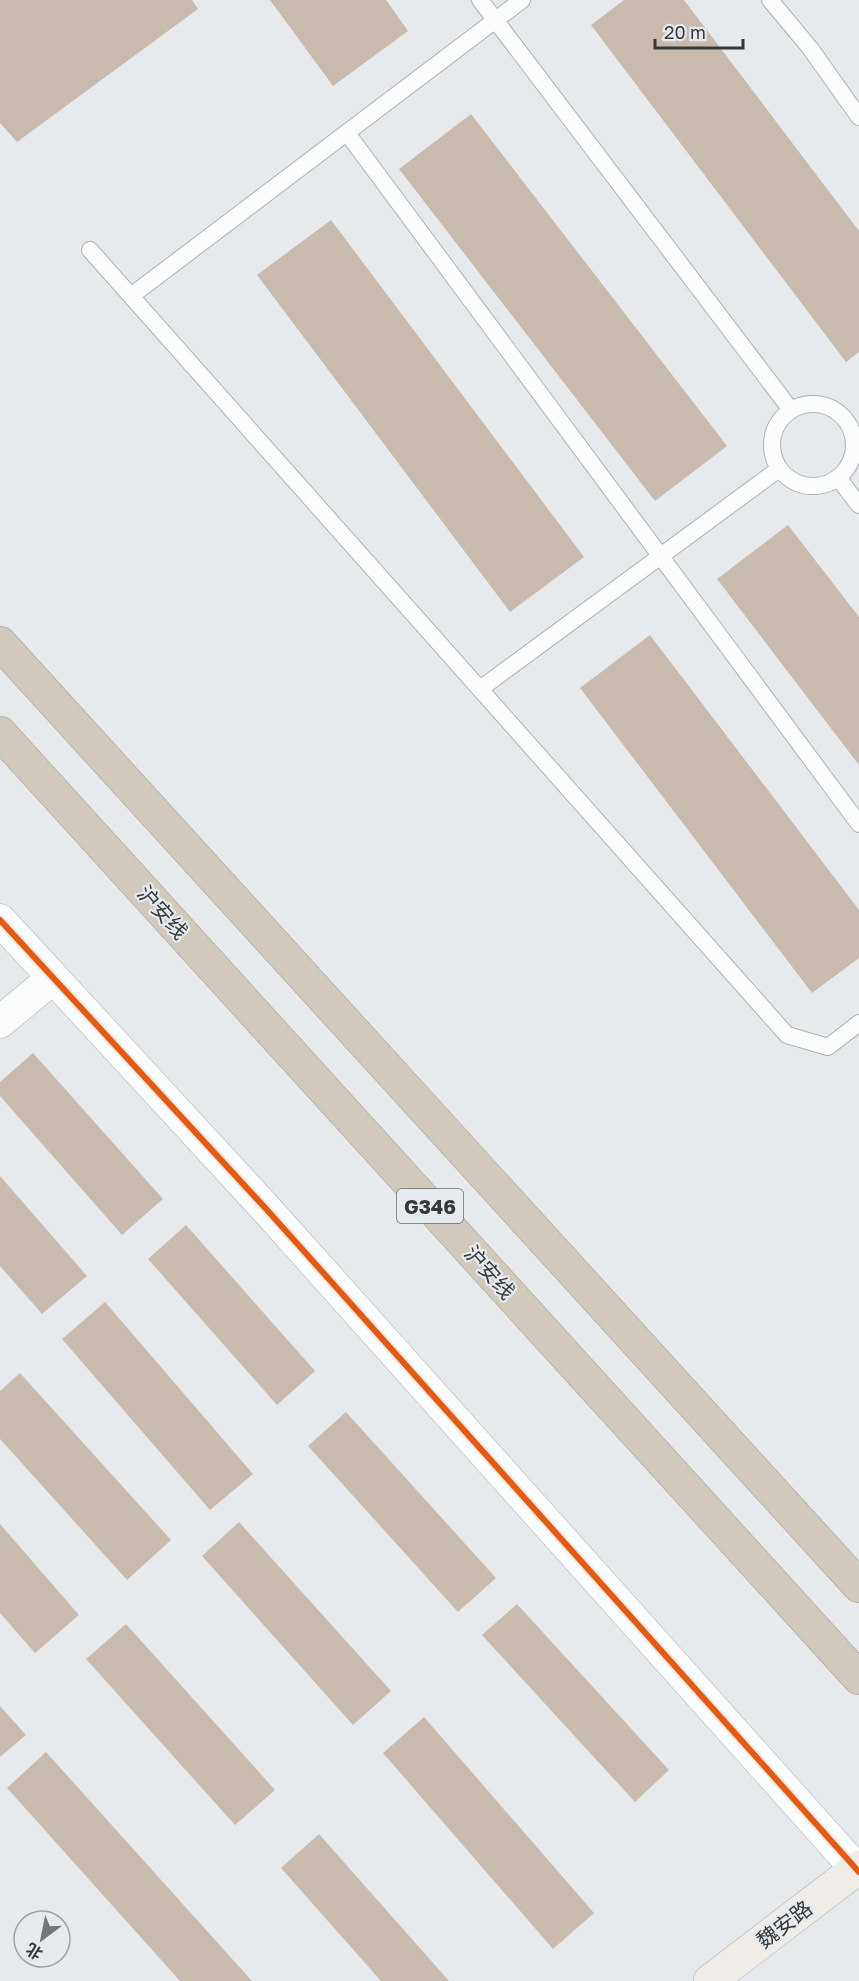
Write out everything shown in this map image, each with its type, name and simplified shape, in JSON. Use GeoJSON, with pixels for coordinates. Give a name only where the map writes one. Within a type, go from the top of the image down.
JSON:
{"type":"FeatureCollection","features":[{"type":"Feature","properties":{"kind":"highway","name":"G346"},"geometry":{"type":"LineString","coordinates":[[0,643],[859,1586]]}},
{"type":"Feature","properties":{"kind":"highway","name":"沪安线"},"geometry":{"type":"LineString","coordinates":[[0,733],[859,1678]]}},
{"type":"Feature","properties":{"kind":"main road","name":"魏安路"},"geometry":{"type":"LineString","coordinates":[[710,1981],[858,1869]]}},
{"type":"Feature","properties":{"kind":"street"},"geometry":{"type":"LineString","coordinates":[[0,920],[268,1211],[858,1869]]}},
{"type":"Feature","properties":{"kind":"street"},"geometry":{"type":"LineString","coordinates":[[0,1022],[53,978]]}},
{"type":"Feature","properties":{"kind":"lane"},"geometry":{"type":"LineString","coordinates":[[480,0],[791,410]]}},
{"type":"Feature","properties":{"kind":"lane"},"geometry":{"type":"LineString","coordinates":[[131,296],[522,0]]}},
{"type":"Feature","properties":{"kind":"lane"},"geometry":{"type":"LineString","coordinates":[[770,0],[810,48],[859,117]]}},
{"type":"Feature","properties":{"kind":"lane"},"geometry":{"type":"LineString","coordinates":[[347,133],[859,824]]}},
{"type":"Feature","properties":{"kind":"lane"},"geometry":{"type":"LineString","coordinates":[[90,250],[787,1035],[828,1047],[859,1023]]}},
{"type":"Feature","properties":{"kind":"lane"},"geometry":{"type":"LineString","coordinates":[[806,404],[822,404],[854,418],[855,452],[849,467],[839,479],[824,486],[807,487],[791,481],[778,469],[772,454],[772,436],[779,421],[791,410],[806,404]]}},
{"type":"Feature","properties":{"kind":"lane"},"geometry":{"type":"LineString","coordinates":[[480,689],[778,469]]}},
{"type":"Feature","properties":{"kind":"lane"},"geometry":{"type":"LineString","coordinates":[[839,479],[859,505]]}},
{"type":"Feature","properties":{"kind":"building"},"geometry":{"type":"Polygon","coordinates":[[[0,0],[192,0],[198,9],[17,142],[0,123],[0,0]]]}},
{"type":"Feature","properties":{"kind":"building"},"geometry":{"type":"Polygon","coordinates":[[[270,0],[386,0],[408,31],[333,86],[270,0]]]}},
{"type":"Feature","properties":{"kind":"building"},"geometry":{"type":"Polygon","coordinates":[[[624,0],[684,0],[859,231],[859,352],[846,362],[591,25],[624,0]]]}},
{"type":"Feature","properties":{"kind":"building"},"geometry":{"type":"Polygon","coordinates":[[[471,114],[727,446],[655,501],[399,169],[471,114]]]}},
{"type":"Feature","properties":{"kind":"building"},"geometry":{"type":"Polygon","coordinates":[[[331,220],[584,557],[510,612],[257,275],[331,220]]]}},
{"type":"Feature","properties":{"kind":"building"},"geometry":{"type":"Polygon","coordinates":[[[788,525],[859,617],[859,765],[717,579],[788,525]]]}},
{"type":"Feature","properties":{"kind":"building"},"geometry":{"type":"Polygon","coordinates":[[[650,635],[859,910],[859,958],[812,993],[580,688],[650,635]]]}},
{"type":"Feature","properties":{"kind":"building"},"geometry":{"type":"Polygon","coordinates":[[[33,1053],[163,1199],[122,1235],[0,1096],[0,1082],[33,1053]]]}},
{"type":"Feature","properties":{"kind":"building"},"geometry":{"type":"Polygon","coordinates":[[[0,1176],[87,1276],[42,1314],[0,1266],[0,1176]]]}},
{"type":"Feature","properties":{"kind":"building"},"geometry":{"type":"Polygon","coordinates":[[[186,1225],[315,1371],[277,1405],[148,1259],[186,1225]]]}},
{"type":"Feature","properties":{"kind":"building"},"geometry":{"type":"Polygon","coordinates":[[[105,1302],[253,1474],[210,1510],[62,1339],[105,1302]]]}},
{"type":"Feature","properties":{"kind":"building"},"geometry":{"type":"Polygon","coordinates":[[[20,1373],[171,1540],[127,1580],[0,1439],[0,1391],[20,1373]]]}},
{"type":"Feature","properties":{"kind":"building"},"geometry":{"type":"Polygon","coordinates":[[[346,1412],[496,1578],[458,1612],[308,1446],[346,1412]]]}},
{"type":"Feature","properties":{"kind":"building"},"geometry":{"type":"Polygon","coordinates":[[[239,1522],[391,1691],[353,1725],[202,1556],[239,1522]]]}},
{"type":"Feature","properties":{"kind":"building"},"geometry":{"type":"Polygon","coordinates":[[[0,1524],[79,1615],[35,1653],[0,1613],[0,1524]]]}},
{"type":"Feature","properties":{"kind":"building"},"geometry":{"type":"Polygon","coordinates":[[[517,1604],[669,1770],[635,1802],[482,1635],[517,1604]]]}},
{"type":"Feature","properties":{"kind":"building"},"geometry":{"type":"Polygon","coordinates":[[[126,1624],[275,1790],[235,1825],[86,1659],[126,1624]]]}},
{"type":"Feature","properties":{"kind":"building"},"geometry":{"type":"Polygon","coordinates":[[[0,1706],[26,1735],[0,1757],[0,1706]]]}},
{"type":"Feature","properties":{"kind":"building"},"geometry":{"type":"Polygon","coordinates":[[[424,1717],[594,1913],[553,1949],[383,1753],[424,1717]]]}},
{"type":"Feature","properties":{"kind":"building"},"geometry":{"type":"Polygon","coordinates":[[[46,1752],[252,1981],[180,1981],[7,1788],[46,1752]]]}},
{"type":"Feature","properties":{"kind":"building"},"geometry":{"type":"Polygon","coordinates":[[[319,1834],[449,1981],[381,1981],[281,1868],[319,1834]]]}},
{"type":"Feature","properties":{"kind":"cycle path"},"geometry":{"type":"LineString","coordinates":[[0,920],[268,1211],[859,1872]]}}]}
